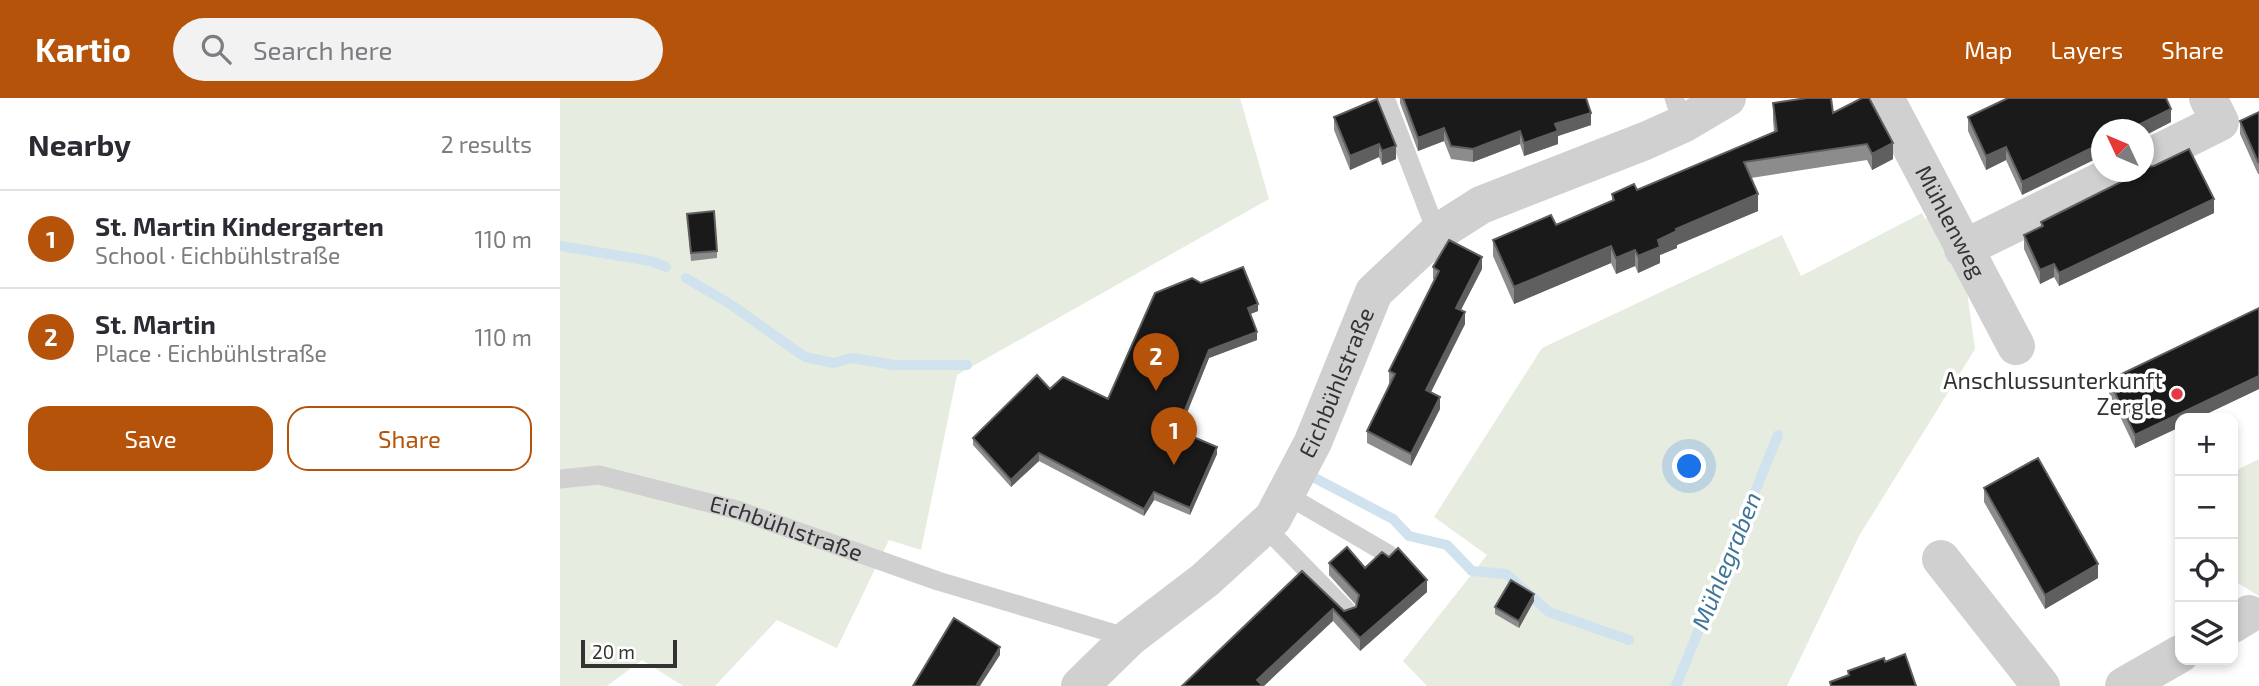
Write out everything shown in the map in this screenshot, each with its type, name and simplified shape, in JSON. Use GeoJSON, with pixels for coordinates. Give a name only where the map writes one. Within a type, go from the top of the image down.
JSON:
{"type":"FeatureCollection","features":[{"type":"Feature","properties":{"kind":"street","name":"Eichbühlstraße"},"geometry":{"type":"LineString","coordinates":[[1080,686],[1129,638],[1205,580],[1273,518],[1313,442],[1374,292],[1437,233],[1480,205],[1646,141],[1679,111],[1727,98]]}},
{"type":"Feature","properties":{"kind":"street","name":"Mühlenweg"},"geometry":{"type":"LineString","coordinates":[[1885,98],[2016,346]]}},
{"type":"Feature","properties":{"kind":"street"},"geometry":{"type":"LineString","coordinates":[[2154,155],[2220,122],[2208,98]]}},
{"type":"Feature","properties":{"kind":"street"},"geometry":{"type":"LineString","coordinates":[[1963,249],[2099,182]]}},
{"type":"Feature","properties":{"kind":"street"},"geometry":{"type":"LineString","coordinates":[[1941,559],[2041,686]]}},
{"type":"Feature","properties":{"kind":"street"},"geometry":{"type":"LineString","coordinates":[[2134,684],[2175,657]]}},
{"type":"Feature","properties":{"kind":"lane"},"geometry":{"type":"LineString","coordinates":[[1385,98],[1437,233]]}},
{"type":"Feature","properties":{"kind":"lane","name":"Eichbühlstraße"},"geometry":{"type":"LineString","coordinates":[[560,479],[598,475],[737,510],[938,581],[1129,638]]}},
{"type":"Feature","properties":{"kind":"lane"},"geometry":{"type":"LineString","coordinates":[[1285,494],[1388,554]]}},
{"type":"Feature","properties":{"kind":"lane"},"geometry":{"type":"LineString","coordinates":[[1264,526],[1347,611]]}},
{"type":"Feature","properties":{"kind":"shaded area"},"geometry":{"type":"Polygon","coordinates":[[[560,98],[1240,98],[1269,199],[957,375],[921,550],[889,540],[837,648],[777,620],[715,686],[683,686],[642,660],[607,686],[560,686],[560,98]]]}},
{"type":"Feature","properties":{"kind":"shaded area"},"geometry":{"type":"Polygon","coordinates":[[[1922,213],[1925,219],[1933,214],[1964,270],[1975,349],[1859,536],[1787,686],[1427,686],[1403,661],[1487,555],[1434,517],[1542,348],[1782,235],[1801,276],[1922,213]]]}},
{"type":"Feature","properties":{"kind":"shaded area"},"geometry":{"type":"Polygon","coordinates":[[[2259,459],[2259,596],[2238,583],[2238,470],[2259,459]]]}},
{"type":"Feature","properties":{"kind":"building"},"geometry":{"type":"Polygon","coordinates":[[[1403,98],[1586,98],[1591,113],[1555,124],[1558,131],[1524,143],[1520,131],[1473,149],[1451,146],[1444,128],[1418,138],[1403,98]]]}},
{"type":"Feature","properties":{"kind":"building"},"geometry":{"type":"Polygon","coordinates":[[[1831,98],[1833,113],[1862,98],[1869,98],[1893,143],[1872,154],[1867,144],[1744,162],[1758,194],[1676,229],[1677,231],[1658,240],[1660,247],[1638,256],[1635,250],[1616,258],[1611,246],[1514,287],[1493,240],[1551,215],[1556,225],[1614,200],[1612,194],[1634,184],[1637,190],[1777,131],[1773,103],[1831,98]]]}},
{"type":"Feature","properties":{"kind":"building"},"geometry":{"type":"Polygon","coordinates":[[[2008,98],[2166,98],[2171,109],[2150,119],[2091,119],[2091,148],[2022,182],[2006,147],[1986,156],[1968,117],[2008,98]]]}},
{"type":"Feature","properties":{"kind":"building"},"geometry":{"type":"Polygon","coordinates":[[[1377,99],[1396,146],[1382,151],[1379,144],[1350,156],[1334,117],[1377,99]]]}},
{"type":"Feature","properties":{"kind":"building"},"geometry":{"type":"Polygon","coordinates":[[[2259,112],[2259,161],[2258,162],[2240,121],[2259,112]]]}},
{"type":"Feature","properties":{"kind":"building"},"geometry":{"type":"Polygon","coordinates":[[[2189,149],[2214,199],[2059,273],[2054,264],[2040,270],[2024,235],[2043,226],[2041,222],[2121,182],[2154,182],[2154,166],[2189,149]]]}},
{"type":"Feature","properties":{"kind":"building"},"geometry":{"type":"Polygon","coordinates":[[[714,211],[717,251],[691,253],[687,214],[714,211]]]}},
{"type":"Feature","properties":{"kind":"building"},"geometry":{"type":"Polygon","coordinates":[[[1449,240],[1482,257],[1456,308],[1465,312],[1426,390],[1440,397],[1411,454],[1367,431],[1395,374],[1389,371],[1439,271],[1433,267],[1449,240]]]}},
{"type":"Feature","properties":{"kind":"building"},"geometry":{"type":"Polygon","coordinates":[[[1243,267],[1258,304],[1248,308],[1257,332],[1209,350],[1177,430],[1217,447],[1190,508],[1154,492],[1144,509],[1039,453],[1011,480],[973,438],[1037,375],[1050,389],[1063,377],[1108,399],[1155,293],[1192,278],[1201,283],[1243,267]]]}},
{"type":"Feature","properties":{"kind":"building","name":"Anschlussunterkunft Zergle"},"geometry":{"type":"Polygon","coordinates":[[[2259,308],[2259,376],[2181,413],[2175,413],[2175,416],[2135,435],[2109,380],[2259,308]]]}},
{"type":"Feature","properties":{"kind":"building"},"geometry":{"type":"Polygon","coordinates":[[[2038,458],[2098,564],[2045,595],[1984,488],[2038,458]]]}},
{"type":"Feature","properties":{"kind":"building"},"geometry":{"type":"Polygon","coordinates":[[[1347,547],[1365,568],[1382,552],[1389,557],[1398,548],[1427,580],[1360,638],[1333,609],[1257,680],[1263,686],[1182,686],[1302,571],[1344,611],[1356,607],[1359,595],[1329,563],[1347,547]]]}},
{"type":"Feature","properties":{"kind":"building"},"geometry":{"type":"Polygon","coordinates":[[[1511,580],[1534,594],[1519,621],[1495,607],[1511,580]]]}},
{"type":"Feature","properties":{"kind":"building"},"geometry":{"type":"Polygon","coordinates":[[[954,618],[1000,647],[976,686],[913,686],[954,618]]]}},
{"type":"Feature","properties":{"kind":"building"},"geometry":{"type":"Polygon","coordinates":[[[1905,654],[1916,686],[1831,686],[1830,682],[1849,675],[1848,671],[1884,658],[1885,662],[1905,654]]]}},
{"type":"Feature","properties":{"kind":"waterway"},"geometry":{"type":"LineString","coordinates":[[560,246],[651,261],[666,267]]}},
{"type":"Feature","properties":{"kind":"waterway"},"geometry":{"type":"LineString","coordinates":[[686,278],[730,304],[805,357],[833,363],[852,358],[894,365],[967,365]]}},
{"type":"Feature","properties":{"kind":"waterway","name":"Mühlegraben"},"geometry":{"type":"LineString","coordinates":[[1676,686],[1778,435]]}},
{"type":"Feature","properties":{"kind":"waterway"},"geometry":{"type":"LineString","coordinates":[[1311,476],[1393,519],[1409,536],[1447,545],[1472,571],[1506,574],[1549,612],[1629,640]]}},
{"type":"Feature","properties":{"kind":"place","name":"St. Martin"},"geometry":{"type":"Point","coordinates":[1156,391]}},
{"type":"Feature","properties":{"kind":"place","name":"Anschlussunterkunft Zergle"},"geometry":{"type":"Point","coordinates":[2177,394]}},
{"type":"Feature","properties":{"kind":"place","name":"St. Martin Kindergarten"},"geometry":{"type":"Point","coordinates":[1174,465]}}]}
